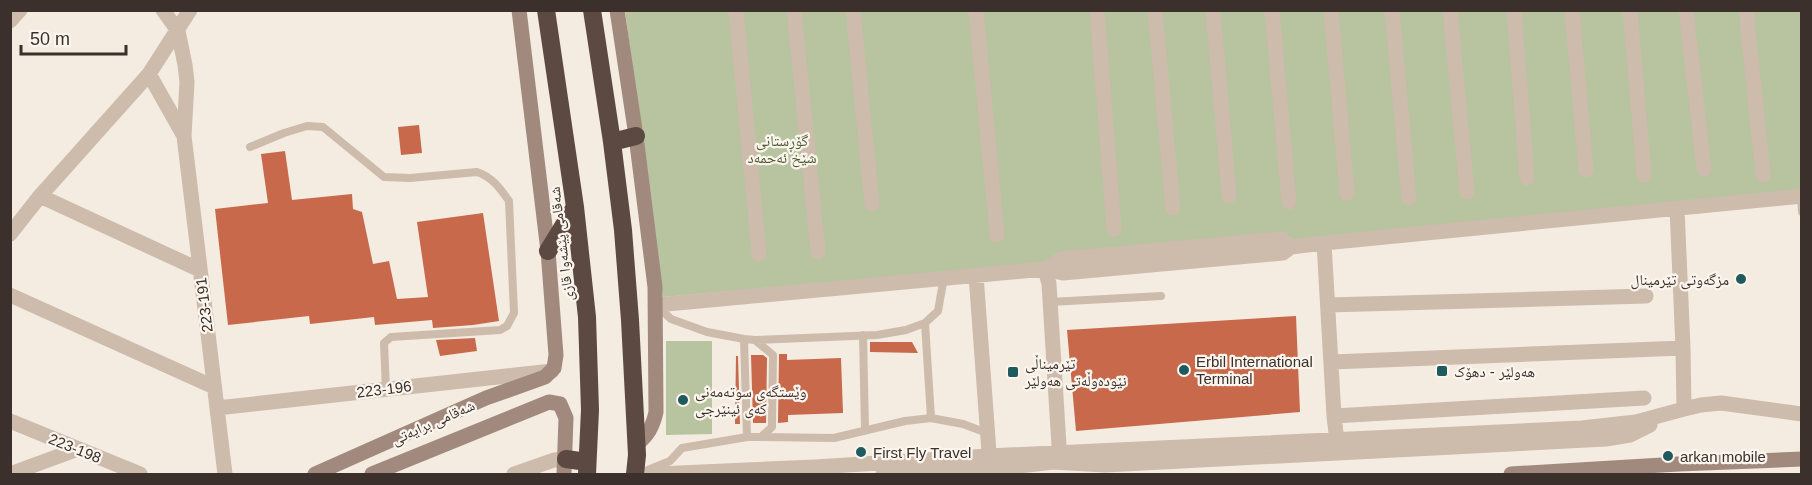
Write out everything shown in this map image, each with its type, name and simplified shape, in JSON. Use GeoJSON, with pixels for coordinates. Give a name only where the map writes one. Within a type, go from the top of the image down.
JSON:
{"type":"FeatureCollection","features":[{"type":"Feature","properties":{"kind":"highway","name":"شەقامی پێشەوا قازی"},"geometry":{"type":"LineString","coordinates":[[546,10],[575,207],[587,317],[590,410],[587,468]]}},
{"type":"Feature","properties":{"kind":"highway"},"geometry":{"type":"LineString","coordinates":[[584,10],[598,55]]}},
{"type":"Feature","properties":{"kind":"highway"},"geometry":{"type":"LineString","coordinates":[[592,10],[612,142],[627,275],[637,474]]}},
{"type":"Feature","properties":{"kind":"highway"},"geometry":{"type":"LineString","coordinates":[[612,142],[636,136]]}},
{"type":"Feature","properties":{"kind":"highway"},"geometry":{"type":"LineString","coordinates":[[548,251],[575,207]]}},
{"type":"Feature","properties":{"kind":"highway"},"geometry":{"type":"LineString","coordinates":[[565,467],[587,468]]}},
{"type":"Feature","properties":{"kind":"street"},"geometry":{"type":"LineString","coordinates":[[10,21],[20,10]]}},
{"type":"Feature","properties":{"kind":"street"},"geometry":{"type":"LineString","coordinates":[[163,10],[178,31],[185,65],[187,82],[183,136]]}},
{"type":"Feature","properties":{"kind":"street"},"geometry":{"type":"LineString","coordinates":[[10,234],[40,196],[149,74],[190,10]]}},
{"type":"Feature","properties":{"kind":"street"},"geometry":{"type":"LineString","coordinates":[[519,10],[548,251],[556,355],[552,371]]}},
{"type":"Feature","properties":{"kind":"street"},"geometry":{"type":"LineString","coordinates":[[616,10],[636,136],[656,305],[656,412],[646,437],[637,444]]}},
{"type":"Feature","properties":{"kind":"street"},"geometry":{"type":"LineString","coordinates":[[736,10],[759,254]]}},
{"type":"Feature","properties":{"kind":"street"},"geometry":{"type":"LineString","coordinates":[[794,10],[818,252]]}},
{"type":"Feature","properties":{"kind":"street"},"geometry":{"type":"LineString","coordinates":[[853,10],[872,204]]}},
{"type":"Feature","properties":{"kind":"street"},"geometry":{"type":"LineString","coordinates":[[976,10],[997,235]]}},
{"type":"Feature","properties":{"kind":"street"},"geometry":{"type":"LineString","coordinates":[[1097,10],[1114,229]]}},
{"type":"Feature","properties":{"kind":"street"},"geometry":{"type":"LineString","coordinates":[[1155,10],[1173,208]]}},
{"type":"Feature","properties":{"kind":"street"},"geometry":{"type":"LineString","coordinates":[[1213,10],[1229,196]]}},
{"type":"Feature","properties":{"kind":"street"},"geometry":{"type":"LineString","coordinates":[[1272,10],[1289,202]]}},
{"type":"Feature","properties":{"kind":"street"},"geometry":{"type":"LineString","coordinates":[[1331,10],[1347,193]]}},
{"type":"Feature","properties":{"kind":"street"},"geometry":{"type":"LineString","coordinates":[[1392,10],[1409,198]]}},
{"type":"Feature","properties":{"kind":"street"},"geometry":{"type":"LineString","coordinates":[[1450,10],[1467,192]]}},
{"type":"Feature","properties":{"kind":"street"},"geometry":{"type":"LineString","coordinates":[[1514,10],[1527,178]]}},
{"type":"Feature","properties":{"kind":"street"},"geometry":{"type":"LineString","coordinates":[[1572,10],[1586,170]]}},
{"type":"Feature","properties":{"kind":"street"},"geometry":{"type":"LineString","coordinates":[[1630,10],[1644,175]]}},
{"type":"Feature","properties":{"kind":"street"},"geometry":{"type":"LineString","coordinates":[[1686,10],[1704,169]]}},
{"type":"Feature","properties":{"kind":"street"},"geometry":{"type":"LineString","coordinates":[[1746,10],[1763,175]]}},
{"type":"Feature","properties":{"kind":"street"},"geometry":{"type":"LineString","coordinates":[[149,74],[183,136]]}},
{"type":"Feature","properties":{"kind":"street","name":"223-191"},"geometry":{"type":"LineString","coordinates":[[183,136],[225,474]]}},
{"type":"Feature","properties":{"kind":"street"},"geometry":{"type":"LineString","coordinates":[[40,196],[200,270]]}},
{"type":"Feature","properties":{"kind":"street"},"geometry":{"type":"LineString","coordinates":[[656,305],[1045,269],[1061,259],[1282,239],[1291,247],[1801,196]]}},
{"type":"Feature","properties":{"kind":"street"},"geometry":{"type":"LineString","coordinates":[[1677,208],[1684,409]]}},
{"type":"Feature","properties":{"kind":"street"},"geometry":{"type":"LineString","coordinates":[[1324,243],[1334,416],[1338,446]]}},
{"type":"Feature","properties":{"kind":"street"},"geometry":{"type":"LineString","coordinates":[[1045,269],[1048,275],[1059,457]]}},
{"type":"Feature","properties":{"kind":"street"},"geometry":{"type":"LineString","coordinates":[[976,275],[989,462]]}},
{"type":"Feature","properties":{"kind":"street"},"geometry":{"type":"LineString","coordinates":[[10,295],[214,387]]}},
{"type":"Feature","properties":{"kind":"street"},"geometry":{"type":"LineString","coordinates":[[1328,305],[1646,296]]}},
{"type":"Feature","properties":{"kind":"street"},"geometry":{"type":"LineString","coordinates":[[1332,362],[1683,348]]}},
{"type":"Feature","properties":{"kind":"street","name":"223-196"},"geometry":{"type":"LineString","coordinates":[[217,408],[552,371]]}},
{"type":"Feature","properties":{"kind":"street","name":"شەقامی برایەتی"},"geometry":{"type":"LineString","coordinates":[[315,474],[343,469],[486,398],[545,376],[552,371]]}},
{"type":"Feature","properties":{"kind":"street"},"geometry":{"type":"LineString","coordinates":[[1334,416],[1644,398]]}},
{"type":"Feature","properties":{"kind":"street","name":"شەقامی برایەتی"},"geometry":{"type":"LineString","coordinates":[[372,474],[549,402],[560,404],[566,418],[565,467]]}},
{"type":"Feature","properties":{"kind":"street"},"geometry":{"type":"LineString","coordinates":[[657,474],[1338,446],[1602,427],[1636,422],[1701,405],[1721,403],[1802,414]]}},
{"type":"Feature","properties":{"kind":"street","name":"223-198"},"geometry":{"type":"LineString","coordinates":[[10,422],[140,474]]}},
{"type":"Feature","properties":{"kind":"street"},"geometry":{"type":"LineString","coordinates":[[10,474],[78,449]]}},
{"type":"Feature","properties":{"kind":"street"},"geometry":{"type":"LineString","coordinates":[[1511,474],[1678,469],[1802,459]]}},
{"type":"Feature","properties":{"kind":"street"},"geometry":{"type":"LineString","coordinates":[[514,474],[554,460],[565,467]]}},
{"type":"Feature","properties":{"kind":"street"},"geometry":{"type":"LineString","coordinates":[[883,474],[989,462]]}},
{"type":"Feature","properties":{"kind":"lane"},"geometry":{"type":"LineString","coordinates":[[250,147],[307,126],[323,127],[384,177],[410,178],[477,172],[486,175],[500,188],[508,201],[514,314],[507,326],[500,330],[391,337],[384,343],[387,389]]}},
{"type":"Feature","properties":{"kind":"lane"},"geometry":{"type":"LineString","coordinates":[[1801,196],[1802,212]]}},
{"type":"Feature","properties":{"kind":"lane"},"geometry":{"type":"LineString","coordinates":[[656,305],[671,319],[707,332],[744,339],[877,335],[906,330],[925,323],[938,311],[944,277]]}},
{"type":"Feature","properties":{"kind":"lane"},"geometry":{"type":"LineString","coordinates":[[1050,302],[1161,296]]}},
{"type":"Feature","properties":{"kind":"lane"},"geometry":{"type":"LineString","coordinates":[[925,323],[931,418]]}},
{"type":"Feature","properties":{"kind":"lane"},"geometry":{"type":"LineString","coordinates":[[863,335],[865,430]]}},
{"type":"Feature","properties":{"kind":"lane"},"geometry":{"type":"LineString","coordinates":[[744,339],[747,437]]}},
{"type":"Feature","properties":{"kind":"lane"},"geometry":{"type":"LineString","coordinates":[[755,339],[773,355],[772,427],[761,437]]}},
{"type":"Feature","properties":{"kind":"lane"},"geometry":{"type":"LineString","coordinates":[[637,474],[670,461],[682,448],[747,437],[834,438],[905,421],[931,418],[963,424],[987,433]]}},
{"type":"Feature","properties":{"kind":"green space","name":"گۆڕستانی شێخ ئەحمەد"},"geometry":{"type":"Polygon","coordinates":[[[625,11],[1801,11],[1801,201],[1677,208],[663,297],[625,11]]]}},
{"type":"Feature","properties":{"kind":"green space"},"geometry":{"type":"Polygon","coordinates":[[[666,341],[712,341],[712,434],[666,435],[666,341]]]}},
{"type":"Feature","properties":{"kind":"building"},"geometry":{"type":"Polygon","coordinates":[[[419,125],[422,153],[401,155],[398,127],[419,125]]]}},
{"type":"Feature","properties":{"kind":"building"},"geometry":{"type":"Polygon","coordinates":[[[285,151],[292,200],[352,194],[353,209],[362,212],[373,264],[389,261],[397,299],[428,297],[417,222],[483,213],[499,321],[433,328],[432,320],[375,325],[374,317],[310,324],[309,316],[228,325],[215,209],[268,203],[261,154],[285,151]]]}},
{"type":"Feature","properties":{"kind":"building","name":"Erbil International Terminal"},"geometry":{"type":"Polygon","coordinates":[[[1296,316],[1300,412],[1076,431],[1067,330],[1296,316]]]}},
{"type":"Feature","properties":{"kind":"building"},"geometry":{"type":"Polygon","coordinates":[[[475,338],[477,351],[440,356],[436,340],[475,338]]]}},
{"type":"Feature","properties":{"kind":"building"},"geometry":{"type":"Polygon","coordinates":[[[870,342],[912,342],[918,353],[870,352],[870,342]]]}},
{"type":"Feature","properties":{"kind":"building"},"geometry":{"type":"Polygon","coordinates":[[[779,354],[787,354],[787,360],[841,358],[843,413],[788,415],[788,422],[778,423],[779,354]]]}},
{"type":"Feature","properties":{"kind":"building"},"geometry":{"type":"Polygon","coordinates":[[[751,355],[763,355],[767,358],[766,423],[753,423],[751,355]]]}},
{"type":"Feature","properties":{"kind":"building"},"geometry":{"type":"Polygon","coordinates":[[[736,356],[738,356],[740,424],[735,424],[736,356]]]}},
{"type":"Feature","properties":{"kind":"place","name":"مزگەوتی تێرمینال"},"geometry":{"type":"Point","coordinates":[1741,279]}},
{"type":"Feature","properties":{"kind":"place","name":"Erbil International Terminal"},"geometry":{"type":"Point","coordinates":[1184,370]}},
{"type":"Feature","properties":{"kind":"place","name":"هەولێر - دهۆک"},"geometry":{"type":"Point","coordinates":[1442,371]}},
{"type":"Feature","properties":{"kind":"place","name":"تێرمیناڵی نێودەوڵەتی هەولێر"},"geometry":{"type":"Point","coordinates":[1013,372]}},
{"type":"Feature","properties":{"kind":"place","name":"وێستگەی سوتەمەنی کەی ئینێرجی"},"geometry":{"type":"Point","coordinates":[683,400]}},
{"type":"Feature","properties":{"kind":"place","name":"First Fly Travel"},"geometry":{"type":"Point","coordinates":[861,452]}},
{"type":"Feature","properties":{"kind":"place","name":"arkan mobile"},"geometry":{"type":"Point","coordinates":[1668,456]}}]}
